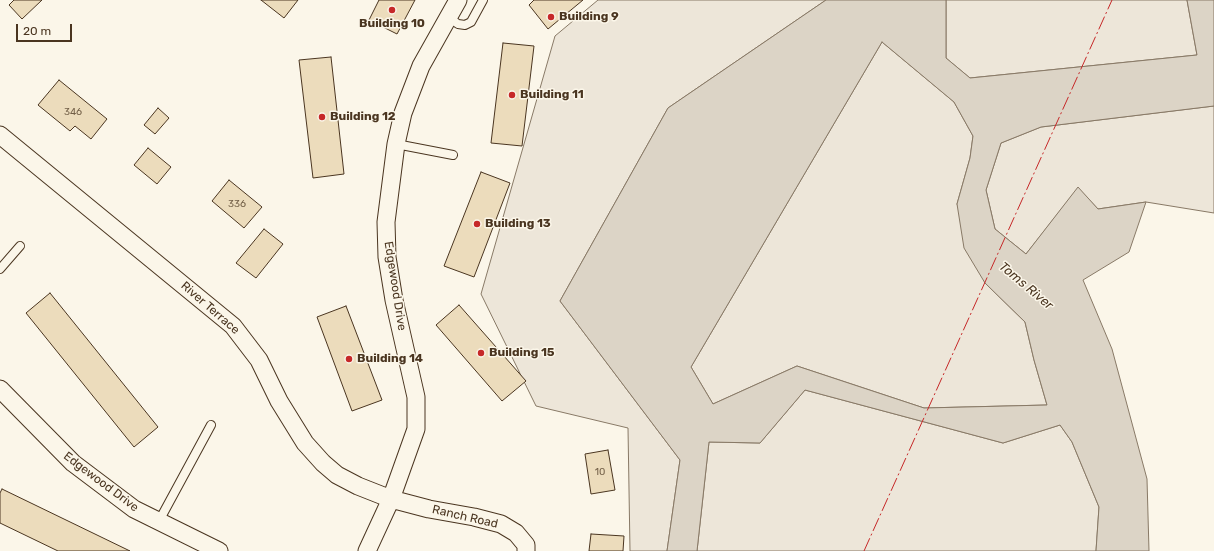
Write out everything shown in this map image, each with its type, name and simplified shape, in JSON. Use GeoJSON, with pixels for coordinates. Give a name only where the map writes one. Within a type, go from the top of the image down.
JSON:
{"type":"FeatureCollection","features":[{"type":"Feature","properties":{"kind":"street","name":"Edgewood Drive"},"geometry":{"type":"LineString","coordinates":[[367,551],[391,499],[416,429],[416,397],[394,300],[388,257],[386,222],[396,144],[403,113],[421,66],[458,0]]}},
{"type":"Feature","properties":{"kind":"street","name":"River Terrace"},"geometry":{"type":"LineString","coordinates":[[0,135],[233,326],[258,360],[294,428],[323,463],[337,475],[358,486],[391,499]]}},
{"type":"Feature","properties":{"kind":"street","name":"Edgewood Drive"},"geometry":{"type":"LineString","coordinates":[[1,392],[73,463],[134,508],[219,551]]}},
{"type":"Feature","properties":{"kind":"street","name":"Ranch Road"},"geometry":{"type":"LineString","coordinates":[[391,499],[429,509],[474,517],[501,524],[516,533],[526,545],[526,551]]}},
{"type":"Feature","properties":{"kind":"lane"},"geometry":{"type":"LineString","coordinates":[[448,17],[458,24],[465,25],[471,22],[483,0]]}},
{"type":"Feature","properties":{"kind":"lane"},"geometry":{"type":"LineString","coordinates":[[396,144],[453,155]]}},
{"type":"Feature","properties":{"kind":"lane"},"geometry":{"type":"LineString","coordinates":[[0,269],[20,246]]}},
{"type":"Feature","properties":{"kind":"lane"},"geometry":{"type":"LineString","coordinates":[[159,521],[211,425]]}},
{"type":"Feature","properties":{"kind":"shaded area"},"geometry":{"type":"Polygon","coordinates":[[[598,0],[826,0],[668,108],[560,301],[680,460],[667,551],[630,551],[628,428],[536,406],[481,294],[555,36],[598,0]]]}},
{"type":"Feature","properties":{"kind":"shaded area"},"geometry":{"type":"Polygon","coordinates":[[[946,0],[1187,0],[1197,55],[970,78],[946,58],[946,0]]]}},
{"type":"Feature","properties":{"kind":"shaded area"},"geometry":{"type":"Polygon","coordinates":[[[882,42],[954,102],[973,136],[970,158],[957,204],[985,283],[1025,322],[1047,405],[924,408],[797,366],[713,404],[691,367],[882,42]]]}},
{"type":"Feature","properties":{"kind":"shaded area"},"geometry":{"type":"Polygon","coordinates":[[[1214,106],[1214,213],[1146,202],[1098,209],[1078,188],[1026,254],[995,229],[986,190],[1001,143],[1041,127],[1214,106]]]}},
{"type":"Feature","properties":{"kind":"shaded area"},"geometry":{"type":"Polygon","coordinates":[[[805,390],[1003,443],[1060,425],[1072,442],[1099,507],[1096,551],[697,551],[709,442],[760,443],[805,390]]]}},
{"type":"Feature","properties":{"kind":"water","name":"Toms River"},"geometry":{"type":"Polygon","coordinates":[[[826,0],[946,0],[946,58],[970,78],[1197,55],[1187,0],[1214,0],[1214,106],[1041,127],[1001,143],[986,190],[995,229],[1026,254],[1078,187],[1098,209],[1146,202],[1129,252],[1083,280],[1112,349],[1147,479],[1149,551],[1096,551],[1099,507],[1072,442],[1060,425],[1003,443],[805,390],[760,443],[709,442],[697,551],[667,551],[680,460],[560,301],[668,108],[826,0]],[[882,42],[691,367],[713,404],[797,366],[924,408],[1047,405],[1025,322],[985,283],[964,248],[957,204],[970,158],[973,136],[954,102],[882,42]]]}},
{"type":"Feature","properties":{"kind":"building"},"geometry":{"type":"Polygon","coordinates":[[[14,0],[42,0],[22,19],[9,5],[14,0]]]}},
{"type":"Feature","properties":{"kind":"building"},"geometry":{"type":"Polygon","coordinates":[[[261,0],[298,0],[284,18],[261,0]]]}},
{"type":"Feature","properties":{"kind":"building","name":"Building 10"},"geometry":{"type":"Polygon","coordinates":[[[379,0],[415,0],[397,34],[369,20],[379,0]]]}},
{"type":"Feature","properties":{"kind":"building","name":"Building 9"},"geometry":{"type":"Polygon","coordinates":[[[534,0],[583,0],[548,29],[529,5],[534,0]]]}},
{"type":"Feature","properties":{"kind":"building","name":"Building 11"},"geometry":{"type":"Polygon","coordinates":[[[503,43],[534,46],[522,146],[491,143],[503,43]]]}},
{"type":"Feature","properties":{"kind":"building","name":"Building 12"},"geometry":{"type":"Polygon","coordinates":[[[331,57],[344,174],[313,178],[299,60],[331,57]]]}},
{"type":"Feature","properties":{"kind":"building"},"geometry":{"type":"Polygon","coordinates":[[[59,80],[107,119],[91,139],[75,126],[70,131],[38,105],[59,80]]]}},
{"type":"Feature","properties":{"kind":"building"},"geometry":{"type":"Polygon","coordinates":[[[158,108],[169,118],[155,134],[144,125],[158,108]]]}},
{"type":"Feature","properties":{"kind":"building"},"geometry":{"type":"Polygon","coordinates":[[[148,148],[171,167],[157,184],[134,165],[148,148]]]}},
{"type":"Feature","properties":{"kind":"building","name":"Building 13"},"geometry":{"type":"Polygon","coordinates":[[[481,172],[510,183],[474,277],[444,266],[481,172]]]}},
{"type":"Feature","properties":{"kind":"building"},"geometry":{"type":"Polygon","coordinates":[[[229,180],[262,207],[244,228],[212,201],[229,180]]]}},
{"type":"Feature","properties":{"kind":"building"},"geometry":{"type":"Polygon","coordinates":[[[264,229],[283,244],[256,278],[236,263],[264,229]]]}},
{"type":"Feature","properties":{"kind":"building"},"geometry":{"type":"Polygon","coordinates":[[[50,293],[158,427],[134,447],[26,313],[50,293]]]}},
{"type":"Feature","properties":{"kind":"building","name":"Building 15"},"geometry":{"type":"Polygon","coordinates":[[[459,305],[526,381],[502,401],[436,325],[459,305]]]}},
{"type":"Feature","properties":{"kind":"building","name":"Building 14"},"geometry":{"type":"Polygon","coordinates":[[[346,306],[382,400],[352,411],[317,317],[346,306]]]}},
{"type":"Feature","properties":{"kind":"building"},"geometry":{"type":"Polygon","coordinates":[[[608,450],[615,490],[591,494],[585,454],[608,450]]]}},
{"type":"Feature","properties":{"kind":"building"},"geometry":{"type":"Polygon","coordinates":[[[2,489],[130,551],[58,551],[0,523],[0,493],[2,489]]]}},
{"type":"Feature","properties":{"kind":"building"},"geometry":{"type":"Polygon","coordinates":[[[591,534],[624,536],[623,551],[589,551],[591,534]]]}},
{"type":"Feature","properties":{"kind":"power"},"geometry":{"type":"LineString","coordinates":[[864,551],[1112,0]]}},
{"type":"Feature","properties":{"kind":"place","name":"Building 10"},"geometry":{"type":"Point","coordinates":[392,10]}},
{"type":"Feature","properties":{"kind":"place","name":"Building 9"},"geometry":{"type":"Point","coordinates":[551,17]}},
{"type":"Feature","properties":{"kind":"place","name":"Building 11"},"geometry":{"type":"Point","coordinates":[512,95]}},
{"type":"Feature","properties":{"kind":"place","name":"Building 12"},"geometry":{"type":"Point","coordinates":[322,117]}},
{"type":"Feature","properties":{"kind":"place","name":"Building 13"},"geometry":{"type":"Point","coordinates":[477,224]}},
{"type":"Feature","properties":{"kind":"place","name":"Building 15"},"geometry":{"type":"Point","coordinates":[481,353]}},
{"type":"Feature","properties":{"kind":"place","name":"Building 14"},"geometry":{"type":"Point","coordinates":[349,359]}}]}
